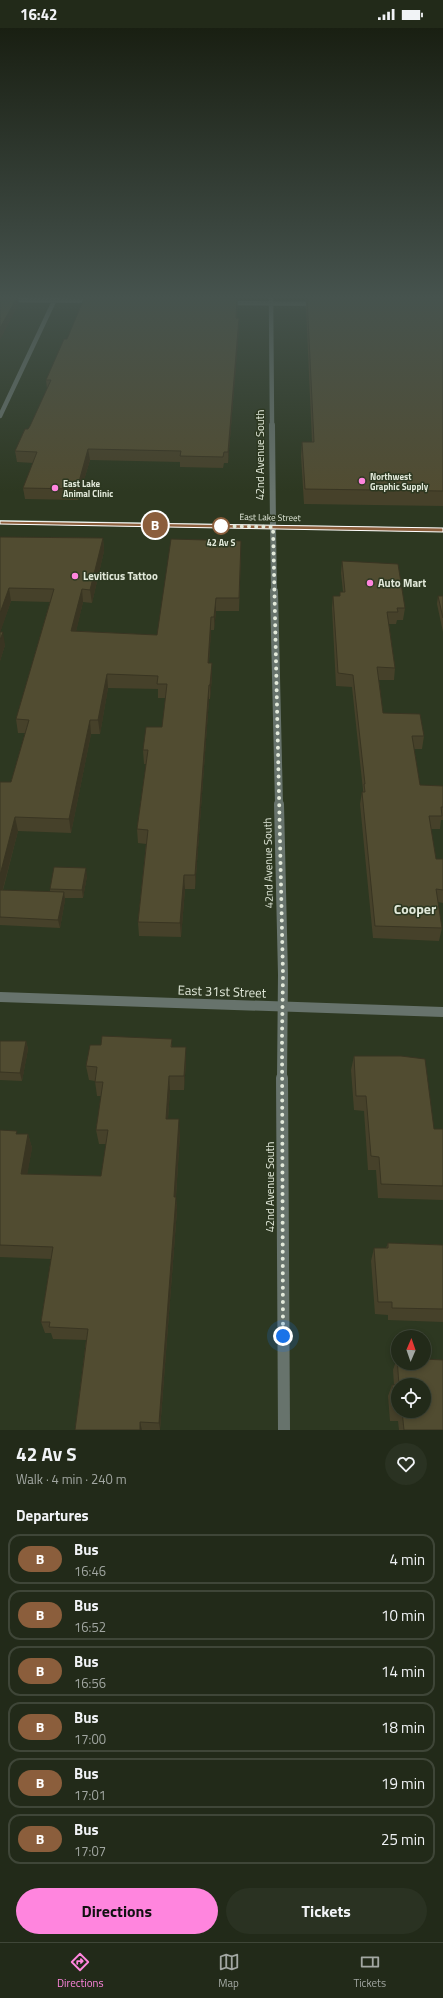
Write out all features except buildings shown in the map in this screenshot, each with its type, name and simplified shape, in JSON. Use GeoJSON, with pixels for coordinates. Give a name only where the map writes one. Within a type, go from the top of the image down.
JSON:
{"type":"FeatureCollection","features":[{"type":"Feature","properties":{"kind":"main road","name":"East Lake Street"},"geometry":{"type":"LineString","coordinates":[[0,522],[443,530]]}},
{"type":"Feature","properties":{"kind":"street"},"geometry":{"type":"LineString","coordinates":[[0,416],[25,361]]}},
{"type":"Feature","properties":{"kind":"street","name":"42nd Avenue South"},"geometry":{"type":"LineString","coordinates":[[272,361],[273,527],[283,975],[284,1430]]}},
{"type":"Feature","properties":{"kind":"street","name":"East 31st Street"},"geometry":{"type":"LineString","coordinates":[[0,997],[443,1012]]}},
{"type":"Feature","properties":{"kind":"bus line","name":"B"},"geometry":{"type":"LineString","coordinates":[[0,522],[443,530]]}},
{"type":"Feature","properties":{"kind":"place","name":"Northwest Graphic Supply"},"geometry":{"type":"Point","coordinates":[362,481]}},
{"type":"Feature","properties":{"kind":"place","name":"East Lake Animal Clinic"},"geometry":{"type":"Point","coordinates":[55,488]}},
{"type":"Feature","properties":{"kind":"place","name":"42 Av S"},"geometry":{"type":"Point","coordinates":[221,526]}},
{"type":"Feature","properties":{"kind":"place","name":"Leviticus Tattoo"},"geometry":{"type":"Point","coordinates":[75,576]}},
{"type":"Feature","properties":{"kind":"place","name":"Auto Mart"},"geometry":{"type":"Point","coordinates":[370,583]}},
{"type":"Feature","properties":{"kind":"district","name":"Cooper"},"geometry":{"type":"Point","coordinates":[415,908]}},
{"type":"Feature","properties":{"kind":"route"},"geometry":{"type":"LineString","coordinates":[[221,526],[217,526],[273,527],[283,975],[283,1336]]}}]}
